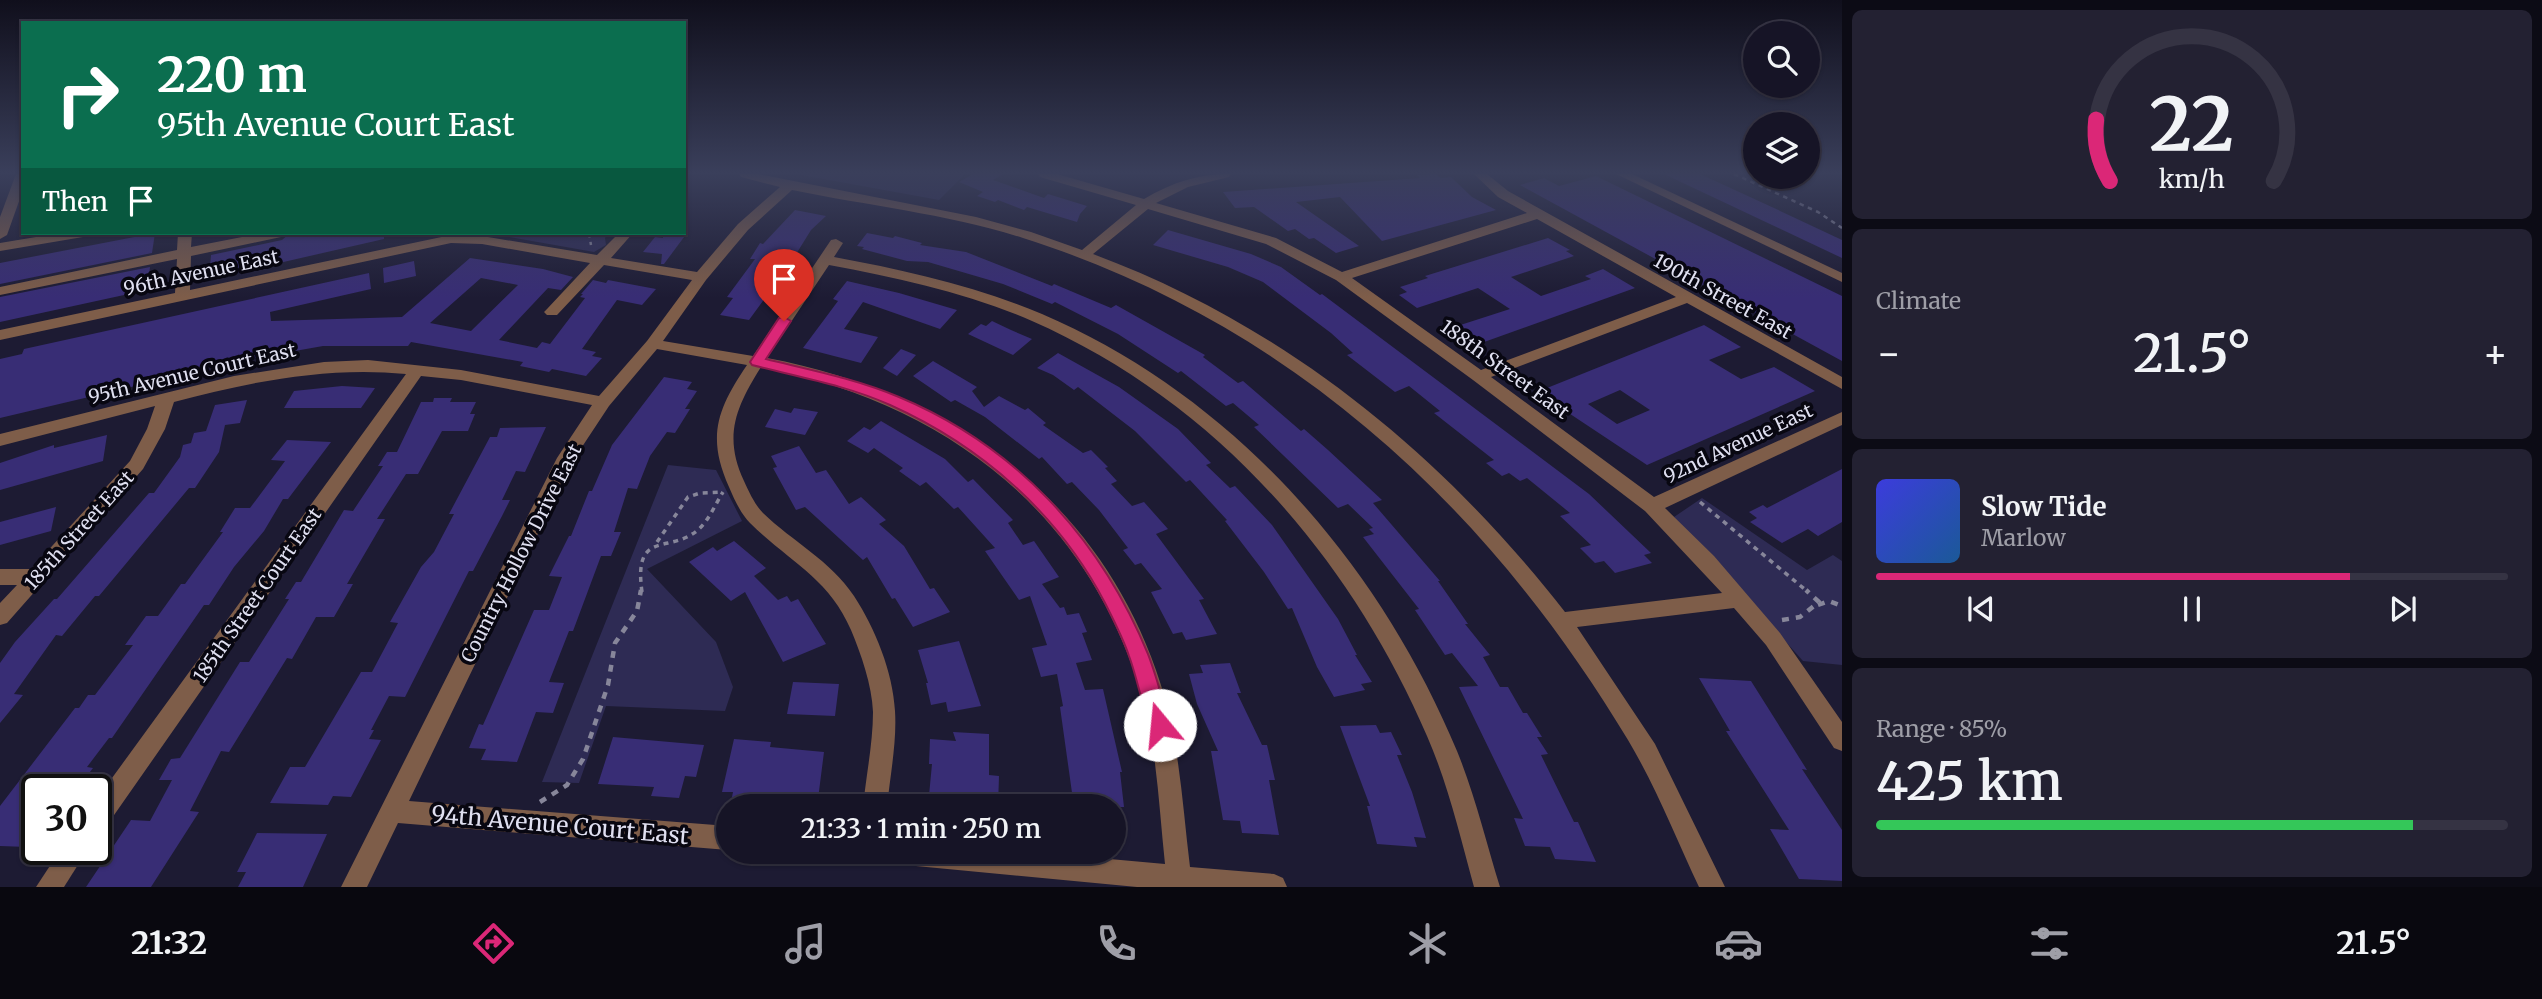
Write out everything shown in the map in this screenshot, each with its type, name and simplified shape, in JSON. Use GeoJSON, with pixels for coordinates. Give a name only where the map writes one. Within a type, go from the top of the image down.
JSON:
{"type":"FeatureCollection","features":[{"type":"Feature","properties":{"kind":"street"},"geometry":{"type":"LineString","coordinates":[[0,235],[11,215]]}},
{"type":"Feature","properties":{"kind":"street","name":"Country Hollow Drive East"},"geometry":{"type":"LineString","coordinates":[[354,887],[566,458],[603,402],[653,344],[701,277],[756,215]]}},
{"type":"Feature","properties":{"kind":"street"},"geometry":{"type":"LineString","coordinates":[[950,215],[1085,254],[1192,301],[1286,355],[1396,439],[1447,486],[1513,558],[1563,621],[1637,734],[1712,887]]}},
{"type":"Feature","properties":{"kind":"street"},"geometry":{"type":"LineString","coordinates":[[1085,254],[1131,215]]}},
{"type":"Feature","properties":{"kind":"street","name":"188th Street East"},"geometry":{"type":"LineString","coordinates":[[1183,215],[1271,241],[1341,277],[1653,506],[1707,561],[1759,622],[1804,682],[1842,741]]}},
{"type":"Feature","properties":{"kind":"street"},"geometry":{"type":"LineString","coordinates":[[1341,277],[1534,215]]}},
{"type":"Feature","properties":{"kind":"street","name":"190th Street East"},"geometry":{"type":"LineString","coordinates":[[1540,215],[1842,384]]}},
{"type":"Feature","properties":{"kind":"street"},"geometry":{"type":"LineString","coordinates":[[1710,215],[1842,278]]}},
{"type":"Feature","properties":{"kind":"street"},"geometry":{"type":"LineString","coordinates":[[0,247],[71,235]]}},
{"type":"Feature","properties":{"kind":"street"},"geometry":{"type":"LineString","coordinates":[[182,295],[185,235]]}},
{"type":"Feature","properties":{"kind":"street"},"geometry":{"type":"LineString","coordinates":[[0,291],[271,235]]}},
{"type":"Feature","properties":{"kind":"street"},"geometry":{"type":"LineString","coordinates":[[552,312],[624,235]]}},
{"type":"Feature","properties":{"kind":"street","name":"96th Avenue East"},"geometry":{"type":"LineString","coordinates":[[0,335],[451,239],[482,240],[701,277]]}},
{"type":"Feature","properties":{"kind":"street"},"geometry":{"type":"LineString","coordinates":[[836,243],[735,395],[726,420],[724,446],[730,483],[755,517],[819,568],[846,601],[860,629],[875,667],[884,711],[876,794]]}},
{"type":"Feature","properties":{"kind":"street"},"geometry":{"type":"LineString","coordinates":[[824,260],[906,274],[1051,324],[1087,341],[1140,374],[1202,417],[1254,463],[1320,535],[1360,588],[1403,661],[1440,737],[1488,887]]}},
{"type":"Feature","properties":{"kind":"street"},"geometry":{"type":"LineString","coordinates":[[1479,376],[1687,298]]}},
{"type":"Feature","properties":{"kind":"street"},"geometry":{"type":"LineString","coordinates":[[653,344],[757,362],[843,383],[895,401],[951,430],[998,461],[1046,504],[1084,552],[1112,599],[1139,655],[1160,725],[1179,879]]}},
{"type":"Feature","properties":{"kind":"street","name":"95th Avenue Court East"},"geometry":{"type":"LineString","coordinates":[[0,440],[234,382],[313,368],[368,365],[461,375],[603,402]]}},
{"type":"Feature","properties":{"kind":"street","name":"185th Street Court East"},"geometry":{"type":"LineString","coordinates":[[112,798],[417,370]]}},
{"type":"Feature","properties":{"kind":"street","name":"185th Street East"},"geometry":{"type":"LineString","coordinates":[[0,617],[137,465],[156,429],[166,400]]}},
{"type":"Feature","properties":{"kind":"street","name":"92nd Avenue East"},"geometry":{"type":"LineString","coordinates":[[1653,506],[1842,418]]}},
{"type":"Feature","properties":{"kind":"street"},"geometry":{"type":"LineString","coordinates":[[0,577],[36,577]]}},
{"type":"Feature","properties":{"kind":"street"},"geometry":{"type":"LineString","coordinates":[[1563,621],[1740,599]]}},
{"type":"Feature","properties":{"kind":"street","name":"94th Avenue Court East"},"geometry":{"type":"LineString","coordinates":[[392,811],[716,837]]}},
{"type":"Feature","properties":{"kind":"street"},"geometry":{"type":"LineString","coordinates":[[1021,864],[1274,887]]}},
{"type":"Feature","properties":{"kind":"street"},"geometry":{"type":"LineString","coordinates":[[49,887],[65,865]]}},
{"type":"Feature","properties":{"kind":"path"},"geometry":{"type":"LineString","coordinates":[[1823,215],[1842,228]]}},
{"type":"Feature","properties":{"kind":"path"},"geometry":{"type":"LineString","coordinates":[[656,544],[681,538],[699,529],[730,483]]}},
{"type":"Feature","properties":{"kind":"path"},"geometry":{"type":"LineString","coordinates":[[523,821],[539,803],[567,785],[583,759],[608,685],[615,643],[637,611],[642,594],[639,566],[643,557],[656,544],[688,496],[730,483]]}},
{"type":"Feature","properties":{"kind":"path"},"geometry":{"type":"LineString","coordinates":[[1685,491],[1812,593],[1818,605]]}},
{"type":"Feature","properties":{"kind":"path"},"geometry":{"type":"LineString","coordinates":[[1759,622],[1793,619],[1829,601],[1842,606]]}},
{"type":"Feature","properties":{"kind":"shaded area"},"geometry":{"type":"Polygon","coordinates":[[[498,235],[607,235],[606,245],[594,252],[498,235]]]}},
{"type":"Feature","properties":{"kind":"shaded area"},"geometry":{"type":"Polygon","coordinates":[[[668,465],[716,470],[742,521],[647,569],[716,642],[733,687],[725,711],[606,706],[579,783],[542,782],[668,465]]]}},
{"type":"Feature","properties":{"kind":"shaded area"},"geometry":{"type":"Polygon","coordinates":[[[1702,498],[1807,570],[1833,555],[1842,561],[1842,665],[1803,661],[1674,517],[1702,498]]]}},
{"type":"Feature","properties":{"kind":"building"},"geometry":{"type":"Polygon","coordinates":[[[790,215],[826,216],[811,230],[749,320],[720,315],[733,298],[727,297],[755,259],[750,259],[760,243],[763,244],[790,215]]]}},
{"type":"Feature","properties":{"kind":"building"},"geometry":{"type":"Polygon","coordinates":[[[1055,215],[1079,215],[1077,222],[1055,215]]]}},
{"type":"Feature","properties":{"kind":"building"},"geometry":{"type":"Polygon","coordinates":[[[1266,215],[1315,215],[1359,246],[1336,253],[1295,229],[1288,231],[1266,215]]]}},
{"type":"Feature","properties":{"kind":"building"},"geometry":{"type":"Polygon","coordinates":[[[1358,215],[1476,215],[1382,241],[1358,215]]]}},
{"type":"Feature","properties":{"kind":"building"},"geometry":{"type":"Polygon","coordinates":[[[1576,215],[1677,215],[1842,296],[1842,361],[1576,215]]]}},
{"type":"Feature","properties":{"kind":"building"},"geometry":{"type":"Polygon","coordinates":[[[1752,215],[1789,215],[1842,240],[1842,258],[1752,215]]]}},
{"type":"Feature","properties":{"kind":"building"},"geometry":{"type":"Polygon","coordinates":[[[1168,230],[1251,254],[1281,267],[1322,294],[1589,494],[1651,553],[1644,555],[1652,563],[1615,573],[1604,561],[1595,563],[1580,548],[1591,545],[1560,516],[1570,513],[1527,478],[1520,481],[1509,473],[1502,476],[1486,463],[1494,460],[1434,413],[1440,411],[1409,386],[1395,392],[1347,355],[1353,353],[1331,333],[1263,282],[1228,267],[1153,245],[1168,230]]]}},
{"type":"Feature","properties":{"kind":"building"},"geometry":{"type":"Polygon","coordinates":[[[867,233],[893,238],[895,236],[922,243],[920,245],[966,252],[1111,308],[1116,305],[1205,355],[1203,357],[1238,383],[1243,381],[1301,431],[1304,429],[1382,500],[1373,503],[1440,581],[1468,624],[1465,624],[1490,655],[1483,657],[1500,687],[1508,687],[1523,713],[1527,713],[1542,737],[1537,737],[1548,754],[1541,755],[1574,822],[1578,822],[1596,862],[1555,859],[1550,847],[1525,846],[1514,818],[1523,819],[1459,687],[1478,686],[1452,653],[1445,655],[1415,610],[1419,609],[1363,537],[1374,534],[1369,529],[1373,528],[1348,504],[1338,508],[1254,427],[1259,425],[1233,403],[1226,406],[1181,371],[1178,373],[1118,334],[1055,302],[1052,304],[1003,284],[928,262],[907,261],[862,249],[864,247],[857,246],[867,233]]]}},
{"type":"Feature","properties":{"kind":"building"},"geometry":{"type":"Polygon","coordinates":[[[155,235],[152,253],[0,284],[0,263],[155,235]]]}},
{"type":"Feature","properties":{"kind":"building"},"geometry":{"type":"Polygon","coordinates":[[[288,235],[384,235],[384,239],[209,279],[211,255],[282,240],[288,235]]]}},
{"type":"Feature","properties":{"kind":"building"},"geometry":{"type":"Polygon","coordinates":[[[663,235],[686,235],[664,264],[661,264],[662,254],[643,252],[655,237],[663,238],[663,235]]]}},
{"type":"Feature","properties":{"kind":"building"},"geometry":{"type":"Polygon","coordinates":[[[1548,238],[1570,250],[1566,251],[1574,256],[1511,277],[1541,296],[1591,279],[1585,276],[1603,269],[1635,288],[1473,346],[1448,329],[1510,309],[1478,288],[1417,308],[1399,295],[1407,292],[1400,287],[1428,278],[1425,276],[1548,238]]]}},
{"type":"Feature","properties":{"kind":"building"},"geometry":{"type":"Polygon","coordinates":[[[470,258],[543,269],[573,277],[561,290],[548,288],[499,340],[537,348],[542,342],[550,344],[585,298],[580,297],[581,294],[593,280],[606,283],[608,280],[656,289],[642,305],[617,300],[582,349],[596,352],[592,356],[602,358],[586,376],[552,369],[549,372],[520,366],[523,362],[411,342],[408,346],[323,346],[233,362],[234,358],[200,367],[199,371],[0,418],[0,359],[22,354],[24,349],[369,273],[371,289],[270,312],[271,321],[402,317],[470,258]],[[481,278],[430,323],[471,331],[518,285],[481,278]]]}},
{"type":"Feature","properties":{"kind":"building"},"geometry":{"type":"Polygon","coordinates":[[[414,261],[416,276],[384,283],[383,268],[414,261]]]}},
{"type":"Feature","properties":{"kind":"building"},"geometry":{"type":"Polygon","coordinates":[[[150,267],[147,290],[0,322],[0,297],[150,267]]]}},
{"type":"Feature","properties":{"kind":"building"},"geometry":{"type":"Polygon","coordinates":[[[847,281],[957,310],[940,329],[863,302],[844,329],[878,337],[861,363],[803,348],[838,301],[833,299],[847,281]]]}},
{"type":"Feature","properties":{"kind":"building"},"geometry":{"type":"Polygon","coordinates":[[[992,321],[1032,339],[1013,355],[968,334],[981,324],[986,326],[992,321]]]}},
{"type":"Feature","properties":{"kind":"building"},"geometry":{"type":"Polygon","coordinates":[[[1704,325],[1741,347],[1709,360],[1741,379],[1774,367],[1815,391],[1647,465],[1537,392],[1704,325]],[[1620,390],[1588,404],[1617,424],[1650,410],[1620,390]]]}},
{"type":"Feature","properties":{"kind":"building"},"geometry":{"type":"Polygon","coordinates":[[[901,349],[916,355],[897,376],[883,368],[901,349]]]}},
{"type":"Feature","properties":{"kind":"building"},"geometry":{"type":"Polygon","coordinates":[[[1058,353],[1119,387],[1178,429],[1211,463],[1206,465],[1230,488],[1235,486],[1272,525],[1338,619],[1355,655],[1372,682],[1361,684],[1365,690],[1334,697],[1317,667],[1292,608],[1288,609],[1225,521],[1227,520],[1190,480],[1186,482],[1135,431],[1078,387],[1074,390],[1053,375],[1037,368],[1058,353]]]}},
{"type":"Feature","properties":{"kind":"building"},"geometry":{"type":"Polygon","coordinates":[[[933,361],[977,387],[972,391],[984,407],[999,396],[1025,410],[1028,408],[1046,423],[1043,425],[1083,453],[1091,450],[1108,467],[1105,468],[1117,481],[1111,484],[1132,506],[1144,502],[1168,529],[1156,534],[1204,599],[1199,600],[1217,634],[1186,640],[1182,632],[1173,634],[1151,592],[1162,589],[1141,563],[1135,565],[1123,550],[1128,548],[1099,510],[1072,482],[1067,484],[1042,457],[1039,459],[985,417],[955,400],[951,402],[913,376],[933,361]]]}},
{"type":"Feature","properties":{"kind":"building"},"geometry":{"type":"Polygon","coordinates":[[[664,377],[692,382],[687,389],[697,391],[685,409],[690,409],[675,433],[667,432],[650,456],[637,489],[628,488],[614,532],[621,532],[611,556],[601,556],[573,631],[569,631],[549,682],[564,683],[553,713],[536,712],[517,762],[481,760],[486,749],[469,748],[479,724],[483,725],[534,610],[549,610],[562,577],[549,576],[571,536],[589,491],[592,491],[612,445],[664,377]]]}},
{"type":"Feature","properties":{"kind":"building"},"geometry":{"type":"Polygon","coordinates":[[[342,386],[375,388],[361,408],[284,408],[294,391],[342,386]]]}},
{"type":"Feature","properties":{"kind":"building"},"geometry":{"type":"Polygon","coordinates":[[[434,398],[452,398],[450,402],[476,402],[470,414],[475,414],[468,431],[442,431],[418,474],[406,474],[377,519],[385,519],[347,584],[353,584],[334,617],[316,617],[292,659],[287,658],[229,752],[221,751],[190,811],[199,812],[151,887],[86,887],[101,865],[112,865],[112,848],[131,820],[150,821],[172,780],[159,780],[171,759],[180,758],[240,662],[249,662],[289,599],[285,599],[296,582],[301,582],[344,510],[353,511],[383,466],[378,466],[387,452],[397,452],[421,402],[433,402],[434,398]]]}},
{"type":"Feature","properties":{"kind":"building"},"geometry":{"type":"Polygon","coordinates":[[[247,400],[240,423],[225,425],[219,452],[195,488],[189,488],[62,636],[56,635],[14,694],[23,695],[0,723],[0,663],[15,642],[54,599],[57,599],[149,493],[154,493],[180,457],[183,445],[191,443],[194,433],[206,431],[215,405],[247,400]]]}},
{"type":"Feature","properties":{"kind":"building"},"geometry":{"type":"Polygon","coordinates":[[[794,408],[818,412],[805,435],[765,427],[775,409],[791,413],[794,408]]]}},
{"type":"Feature","properties":{"kind":"building"},"geometry":{"type":"Polygon","coordinates":[[[881,421],[945,459],[968,482],[973,479],[1013,520],[1008,523],[1023,545],[1034,541],[1059,577],[1042,584],[1060,608],[1064,607],[1067,615],[1079,613],[1087,632],[1082,633],[1092,660],[1076,663],[1085,690],[1103,689],[1122,772],[1123,794],[1072,794],[1057,674],[1041,677],[1032,648],[1047,645],[1030,596],[1019,600],[985,551],[995,548],[958,507],[954,509],[926,482],[920,486],[899,471],[903,468],[874,448],[868,453],[847,441],[864,427],[870,430],[881,421]]]}},
{"type":"Feature","properties":{"kind":"building"},"geometry":{"type":"Polygon","coordinates":[[[546,427],[525,472],[516,471],[502,500],[510,500],[473,571],[469,571],[405,697],[389,696],[371,730],[374,730],[369,739],[381,740],[351,797],[333,796],[328,805],[270,803],[290,767],[305,767],[361,672],[372,672],[398,623],[390,622],[421,567],[434,552],[454,514],[449,514],[490,437],[497,437],[500,428],[546,427]]]}},
{"type":"Feature","properties":{"kind":"building"},"geometry":{"type":"Polygon","coordinates":[[[107,435],[103,461],[0,490],[0,463],[54,445],[54,448],[107,435]]]}},
{"type":"Feature","properties":{"kind":"building"},"geometry":{"type":"Polygon","coordinates":[[[287,440],[331,442],[288,499],[283,499],[264,531],[234,567],[209,605],[204,605],[112,738],[109,738],[87,767],[93,768],[88,774],[24,774],[75,708],[79,708],[88,695],[95,695],[133,645],[125,645],[146,616],[158,616],[181,584],[185,584],[223,532],[220,532],[235,508],[250,508],[285,461],[271,460],[287,440]]]}},
{"type":"Feature","properties":{"kind":"building"},"geometry":{"type":"Polygon","coordinates":[[[799,446],[816,473],[826,470],[849,504],[861,497],[886,520],[879,524],[904,546],[930,589],[934,588],[950,612],[913,627],[895,598],[892,599],[867,557],[863,560],[805,507],[796,510],[773,468],[777,467],[771,456],[799,446]]]}},
{"type":"Feature","properties":{"kind":"building"},"geometry":{"type":"Polygon","coordinates":[[[1842,469],[1842,522],[1818,536],[1808,529],[1782,543],[1750,522],[1757,518],[1749,512],[1763,505],[1767,508],[1842,469]]]}},
{"type":"Feature","properties":{"kind":"building"},"geometry":{"type":"Polygon","coordinates":[[[56,507],[51,531],[0,545],[0,522],[56,507]]]}},
{"type":"Feature","properties":{"kind":"building"},"geometry":{"type":"Polygon","coordinates":[[[734,541],[766,568],[754,576],[778,600],[787,596],[791,602],[798,599],[826,644],[783,662],[745,592],[731,601],[689,562],[713,547],[717,551],[734,541]]]}},
{"type":"Feature","properties":{"kind":"building"},"geometry":{"type":"Polygon","coordinates":[[[959,641],[981,706],[948,712],[946,702],[931,705],[928,683],[918,650],[959,641]]]}},
{"type":"Feature","properties":{"kind":"building"},"geometry":{"type":"Polygon","coordinates":[[[1230,663],[1241,693],[1237,693],[1262,745],[1267,745],[1275,780],[1269,780],[1279,835],[1242,833],[1240,821],[1223,820],[1211,751],[1218,751],[1197,704],[1189,674],[1203,673],[1200,665],[1230,663]]]}},
{"type":"Feature","properties":{"kind":"building"},"geometry":{"type":"Polygon","coordinates":[[[1699,678],[1751,681],[1807,770],[1802,769],[1842,830],[1842,881],[1799,879],[1770,829],[1789,830],[1726,731],[1730,731],[1699,678]]]}},
{"type":"Feature","properties":{"kind":"building"},"geometry":{"type":"Polygon","coordinates":[[[793,682],[839,684],[835,716],[787,714],[793,682]]]}},
{"type":"Feature","properties":{"kind":"building"},"geometry":{"type":"Polygon","coordinates":[[[1376,725],[1380,733],[1391,732],[1402,755],[1397,755],[1426,838],[1414,837],[1417,847],[1377,844],[1367,806],[1370,806],[1340,726],[1376,725]]]}},
{"type":"Feature","properties":{"kind":"building"},"geometry":{"type":"Polygon","coordinates":[[[953,732],[989,734],[989,775],[999,776],[998,794],[929,794],[932,764],[929,764],[930,739],[956,741],[953,732]]]}},
{"type":"Feature","properties":{"kind":"building"},"geometry":{"type":"Polygon","coordinates":[[[613,737],[704,745],[696,777],[685,776],[679,798],[651,796],[654,787],[598,784],[613,737]]]}},
{"type":"Feature","properties":{"kind":"building"},"geometry":{"type":"Polygon","coordinates":[[[734,739],[771,742],[770,747],[824,752],[819,794],[722,792],[734,739]]]}},
{"type":"Feature","properties":{"kind":"building"},"geometry":{"type":"Polygon","coordinates":[[[21,779],[21,847],[0,846],[0,806],[21,779]]]}},
{"type":"Feature","properties":{"kind":"building"},"geometry":{"type":"Polygon","coordinates":[[[257,833],[327,834],[303,887],[238,887],[246,872],[237,872],[257,833]]]}},
{"type":"Feature","properties":{"kind":"route"},"geometry":{"type":"LineString","coordinates":[[784,321],[757,362],[791,368],[895,401],[951,430],[998,461],[1046,504],[1084,552],[1112,599],[1139,655],[1160,725]]}}]}
